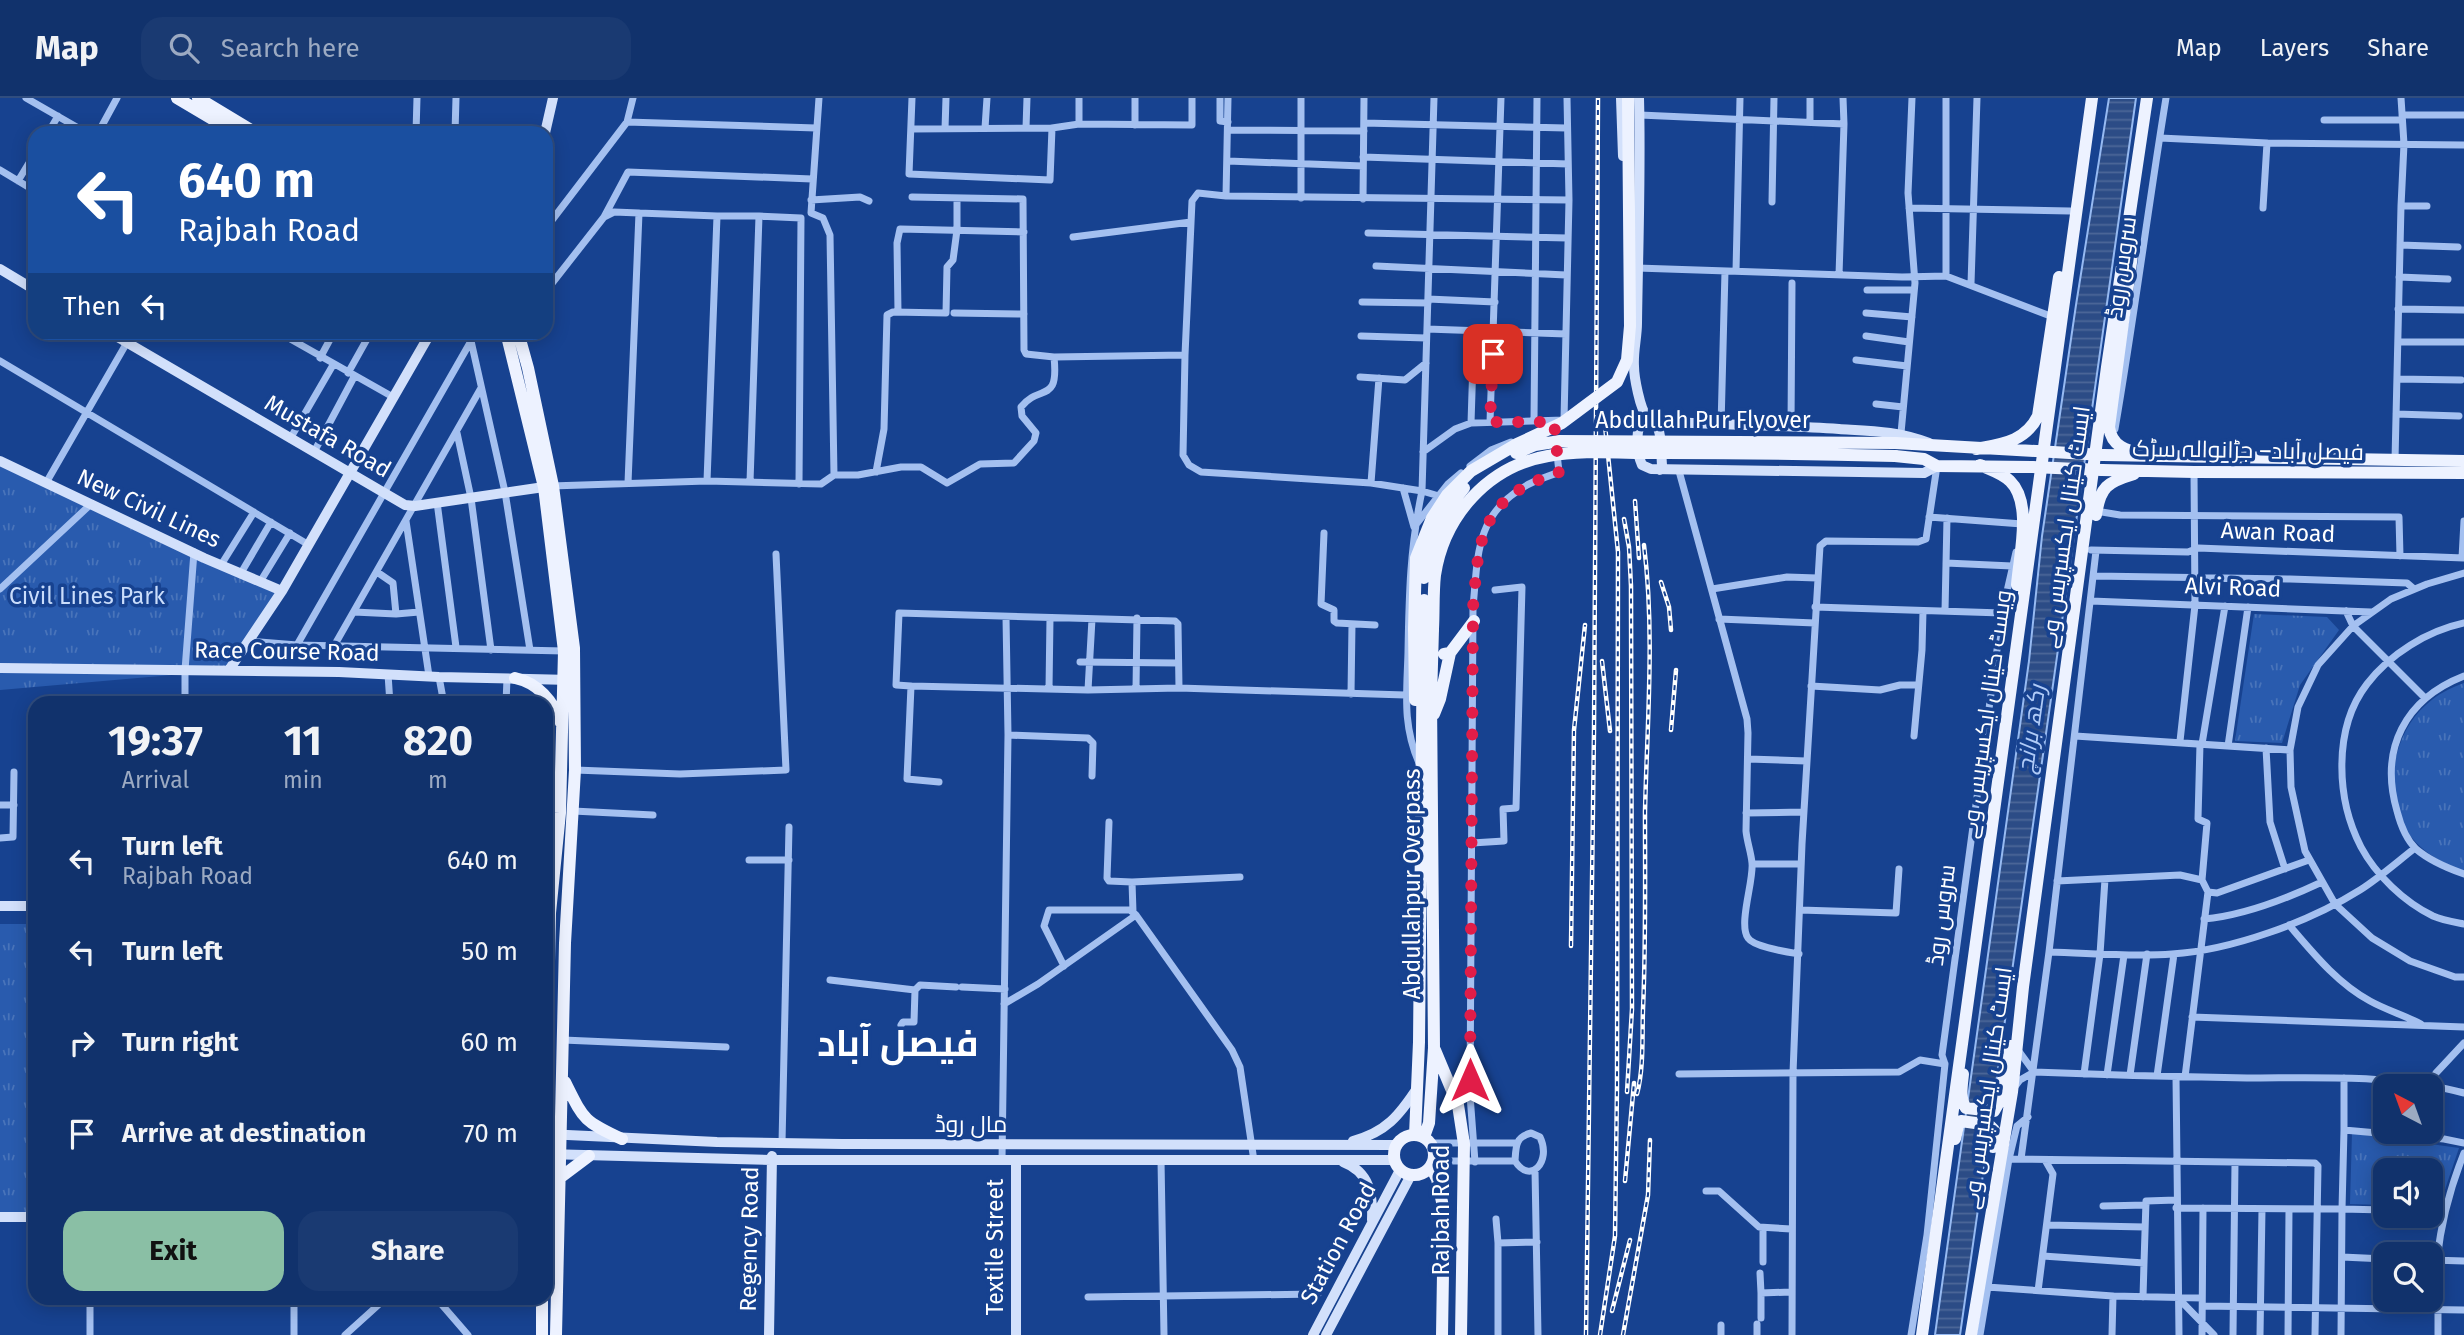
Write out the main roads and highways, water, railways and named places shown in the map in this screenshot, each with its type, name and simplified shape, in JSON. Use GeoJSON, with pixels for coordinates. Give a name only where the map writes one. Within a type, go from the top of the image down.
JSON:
{"type":"FeatureCollection","features":[{"type":"Feature","properties":{"kind":"main road"},"geometry":{"type":"LineString","coordinates":[[177,98],[224,126]]}},
{"type":"Feature","properties":{"kind":"main road"},"geometry":{"type":"LineString","coordinates":[[198,98],[244,126]]}},
{"type":"Feature","properties":{"kind":"main road"},"geometry":{"type":"LineString","coordinates":[[547,126],[554,98]]}},
{"type":"Feature","properties":{"kind":"main road"},"geometry":{"type":"LineString","coordinates":[[1621,98],[1625,328],[1633,354],[1637,390],[1650,419],[1659,429],[1662,465],[1660,470]]}},
{"type":"Feature","properties":{"kind":"main road"},"geometry":{"type":"LineString","coordinates":[[1424,628],[1416,558],[1432,518],[1447,495],[1471,471],[1517,444],[1562,423],[1617,382],[1623,372],[1630,326],[1628,98]]}},
{"type":"Feature","properties":{"kind":"main road"},"geometry":{"type":"LineString","coordinates":[[1633,354],[1637,328],[1641,181],[1639,98]]}},
{"type":"Feature","properties":{"kind":"main road","name":"ویسٹ کینال ایکسپریس وے"},"geometry":{"type":"LineString","coordinates":[[1922,1335],[1969,975],[1997,791],[2092,98]]}},
{"type":"Feature","properties":{"kind":"main road"},"geometry":{"type":"LineString","coordinates":[[2148,98],[2140,193],[2110,420],[2112,441],[2123,449],[2149,456]]}},
{"type":"Feature","properties":{"kind":"main road","name":"ایسٹ کینال ایکسپریس وے"},"geometry":{"type":"LineString","coordinates":[[1972,1335],[2012,1092],[2023,987],[2050,789],[2148,98]]}},
{"type":"Feature","properties":{"kind":"main road"},"geometry":{"type":"LineString","coordinates":[[1976,449],[2017,439],[2033,425],[2038,416],[2070,211],[2088,132]]}},
{"type":"Feature","properties":{"kind":"main road"},"geometry":{"type":"LineString","coordinates":[[0,269],[28,286]]}},
{"type":"Feature","properties":{"kind":"main road","name":"Mustafa Road"},"geometry":{"type":"LineString","coordinates":[[122,340],[404,505],[415,506],[548,486]]}},
{"type":"Feature","properties":{"kind":"main road"},"geometry":{"type":"LineString","coordinates":[[229,670],[282,591],[426,340]]}},
{"type":"Feature","properties":{"kind":"main road"},"geometry":{"type":"LineString","coordinates":[[514,340],[528,368],[574,648],[563,730],[553,886]]}},
{"type":"Feature","properties":{"kind":"main road"},"geometry":{"type":"LineString","coordinates":[[1897,444],[1791,426],[1721,426],[1650,419],[1639,424],[1638,429],[1640,459],[1645,468],[1660,470],[1924,473],[1937,466]]}},
{"type":"Feature","properties":{"kind":"main road","name":"Abdullah Pur Flyover"},"geometry":{"type":"LineString","coordinates":[[1424,628],[1442,545],[1456,517],[1472,496],[1490,481],[1520,464],[1548,456],[1577,453],[1749,453],[1897,444]]}},
{"type":"Feature","properties":{"kind":"main road","name":"فیصل آباد– جڑانوالہ سڑک"},"geometry":{"type":"LineString","coordinates":[[1897,444],[2149,456],[2464,461]]}},
{"type":"Feature","properties":{"kind":"main road","name":"فیصل آباد– جڑانوالہ سڑک"},"geometry":{"type":"LineString","coordinates":[[1897,444],[1937,466],[2194,472],[2464,473]]}},
{"type":"Feature","properties":{"kind":"main road","name":"New Civil Lines"},"geometry":{"type":"LineString","coordinates":[[0,461],[282,591]]}},
{"type":"Feature","properties":{"kind":"main road"},"geometry":{"type":"LineString","coordinates":[[1980,465],[2001,474],[2016,489],[2021,499],[2022,522],[1997,791]]}},
{"type":"Feature","properties":{"kind":"main road"},"geometry":{"type":"LineString","coordinates":[[2050,789],[2089,597],[2096,511],[2100,496],[2109,483],[2147,470]]}},
{"type":"Feature","properties":{"kind":"main road"},"geometry":{"type":"LineString","coordinates":[[548,486],[569,680],[575,770],[565,943],[561,1177],[553,1210]]}},
{"type":"Feature","properties":{"kind":"main road"},"geometry":{"type":"LineString","coordinates":[[1431,721],[1440,699],[1450,653],[1474,621]]}},
{"type":"Feature","properties":{"kind":"main road","name":"Abdullahpur Overpass"},"geometry":{"type":"LineString","coordinates":[[1423,1138],[1429,1123],[1434,1048],[1431,721],[1433,656],[1424,628]]}},
{"type":"Feature","properties":{"kind":"main road","name":"Abdullahpur Overpass"},"geometry":{"type":"LineString","coordinates":[[1423,1138],[1418,1087],[1424,628]]}},
{"type":"Feature","properties":{"kind":"main road"},"geometry":{"type":"LineString","coordinates":[[1433,656],[1450,653]]}},
{"type":"Feature","properties":{"kind":"main road","name":"Race Course Road"},"geometry":{"type":"LineString","coordinates":[[0,668],[229,670],[569,680]]}},
{"type":"Feature","properties":{"kind":"main road"},"geometry":{"type":"LineString","coordinates":[[511,678],[529,681],[545,696]]}},
{"type":"Feature","properties":{"kind":"main road"},"geometry":{"type":"LineString","coordinates":[[553,705],[563,730]]}},
{"type":"Feature","properties":{"kind":"main road"},"geometry":{"type":"LineString","coordinates":[[553,879],[555,875]]}},
{"type":"Feature","properties":{"kind":"main road"},"geometry":{"type":"LineString","coordinates":[[0,906],[28,906]]}},
{"type":"Feature","properties":{"kind":"main road"},"geometry":{"type":"LineString","coordinates":[[0,912],[28,913]]}},
{"type":"Feature","properties":{"kind":"main road"},"geometry":{"type":"LineString","coordinates":[[553,914],[567,915]]}},
{"type":"Feature","properties":{"kind":"main road"},"geometry":{"type":"LineString","coordinates":[[553,935],[565,943]]}},
{"type":"Feature","properties":{"kind":"main road"},"geometry":{"type":"LineString","coordinates":[[1937,1229],[1958,1126],[1965,1114],[1962,1096],[1969,975]]}},
{"type":"Feature","properties":{"kind":"main road"},"geometry":{"type":"LineString","coordinates":[[1986,1238],[1994,1134],[1991,1119],[1998,1104],[2023,987]]}},
{"type":"Feature","properties":{"kind":"main road","name":"Rajbah Road"},"geometry":{"type":"LineString","coordinates":[[1434,1048],[1458,1105],[1469,1143],[1464,1194],[1461,1335]]}},
{"type":"Feature","properties":{"kind":"main road"},"geometry":{"type":"LineString","coordinates":[[563,1078],[581,1115],[592,1125],[622,1139]]}},
{"type":"Feature","properties":{"kind":"main road"},"geometry":{"type":"LineString","coordinates":[[1340,1145],[1373,1136],[1398,1116],[1418,1087]]}},
{"type":"Feature","properties":{"kind":"main road"},"geometry":{"type":"LineString","coordinates":[[1965,1114],[1991,1119]]}},
{"type":"Feature","properties":{"kind":"main road","name":"مال روڈ"},"geometry":{"type":"LineString","coordinates":[[553,1135],[777,1143],[1397,1145]]}},
{"type":"Feature","properties":{"kind":"main road"},"geometry":{"type":"LineString","coordinates":[[1405,1137],[1423,1138],[1434,1149],[1433,1164],[1422,1174],[1402,1169],[1397,1145],[1405,1137]]}},
{"type":"Feature","properties":{"kind":"main road","name":"Regency Road"},"geometry":{"type":"LineString","coordinates":[[769,1335],[771,1160],[777,1143]]}},
{"type":"Feature","properties":{"kind":"main road","name":"مال روڈ"},"geometry":{"type":"LineString","coordinates":[[553,1154],[771,1160],[1335,1159],[1402,1169]]}},
{"type":"Feature","properties":{"kind":"main road"},"geometry":{"type":"LineString","coordinates":[[561,1177],[589,1156]]}},
{"type":"Feature","properties":{"kind":"main road"},"geometry":{"type":"LineString","coordinates":[[1335,1159],[1355,1167],[1366,1179],[1373,1199],[1372,1227]]}},
{"type":"Feature","properties":{"kind":"main road","name":"Textile Street"},"geometry":{"type":"LineString","coordinates":[[1016,1160],[1016,1335]]}},
{"type":"Feature","properties":{"kind":"main road","name":"Rajbah Road"},"geometry":{"type":"LineString","coordinates":[[1433,1164],[1444,1211],[1442,1335]]}},
{"type":"Feature","properties":{"kind":"main road","name":"Station Road"},"geometry":{"type":"LineString","coordinates":[[1313,1335],[1402,1169]]}},
{"type":"Feature","properties":{"kind":"main road","name":"Station Road"},"geometry":{"type":"LineString","coordinates":[[1326,1335],[1402,1169]]}},
{"type":"Feature","properties":{"kind":"main road"},"geometry":{"type":"LineString","coordinates":[[1440,1194],[1464,1194]]}},
{"type":"Feature","properties":{"kind":"main road"},"geometry":{"type":"LineString","coordinates":[[0,1217],[28,1217]]}},
{"type":"Feature","properties":{"kind":"main road"},"geometry":{"type":"LineString","coordinates":[[553,1244],[556,1335]]}},
{"type":"Feature","properties":{"kind":"main road"},"geometry":{"type":"LineString","coordinates":[[542,1305],[542,1335]]}},
{"type":"Feature","properties":{"kind":"water","name":"رکھ برانچ"},"geometry":{"type":"Polygon","coordinates":[[[2109,98],[2136,98],[2115,253],[1960,1335],[1935,1335],[2029,661],[2042,536],[2109,98]]]}},
{"type":"Feature","properties":{"kind":"railway"},"geometry":{"type":"LineString","coordinates":[[1586,1335],[1594,731],[1598,98]]}},
{"type":"Feature","properties":{"kind":"railway"},"geometry":{"type":"LineString","coordinates":[[1600,1335],[1615,1236],[1617,1087],[1618,552],[1604,416]]}},
{"type":"Feature","properties":{"kind":"railway"},"geometry":{"type":"LineString","coordinates":[[1635,501],[1639,558]]}},
{"type":"Feature","properties":{"kind":"railway"},"geometry":{"type":"LineString","coordinates":[[1624,519],[1631,586],[1632,1009],[1627,1092]]}},
{"type":"Feature","properties":{"kind":"railway"},"geometry":{"type":"LineString","coordinates":[[1637,1094],[1642,1052],[1649,679],[1649,612],[1644,545]]}},
{"type":"Feature","properties":{"kind":"railway"},"geometry":{"type":"LineString","coordinates":[[1661,582],[1669,607],[1671,630]]}},
{"type":"Feature","properties":{"kind":"railway"},"geometry":{"type":"LineString","coordinates":[[1571,946],[1574,730],[1585,625]]}},
{"type":"Feature","properties":{"kind":"railway"},"geometry":{"type":"LineString","coordinates":[[1602,661],[1610,731]]}},
{"type":"Feature","properties":{"kind":"railway"},"geometry":{"type":"LineString","coordinates":[[1671,730],[1676,670]]}},
{"type":"Feature","properties":{"kind":"railway"},"geometry":{"type":"LineString","coordinates":[[1625,1181],[1634,1083]]}},
{"type":"Feature","properties":{"kind":"railway"},"geometry":{"type":"LineString","coordinates":[[1623,1335],[1648,1195],[1650,1140]]}},
{"type":"Feature","properties":{"kind":"railway"},"geometry":{"type":"LineString","coordinates":[[1612,1311],[1630,1240]]}},
{"type":"Feature","properties":{"kind":"district","name":"فیصل آباد"},"geometry":{"type":"Point","coordinates":[898,1043]}},
{"type":"Feature","properties":{"kind":"park label","name":"Civil Lines Park"},"geometry":{"type":"Point","coordinates":[87,596]}}]}
